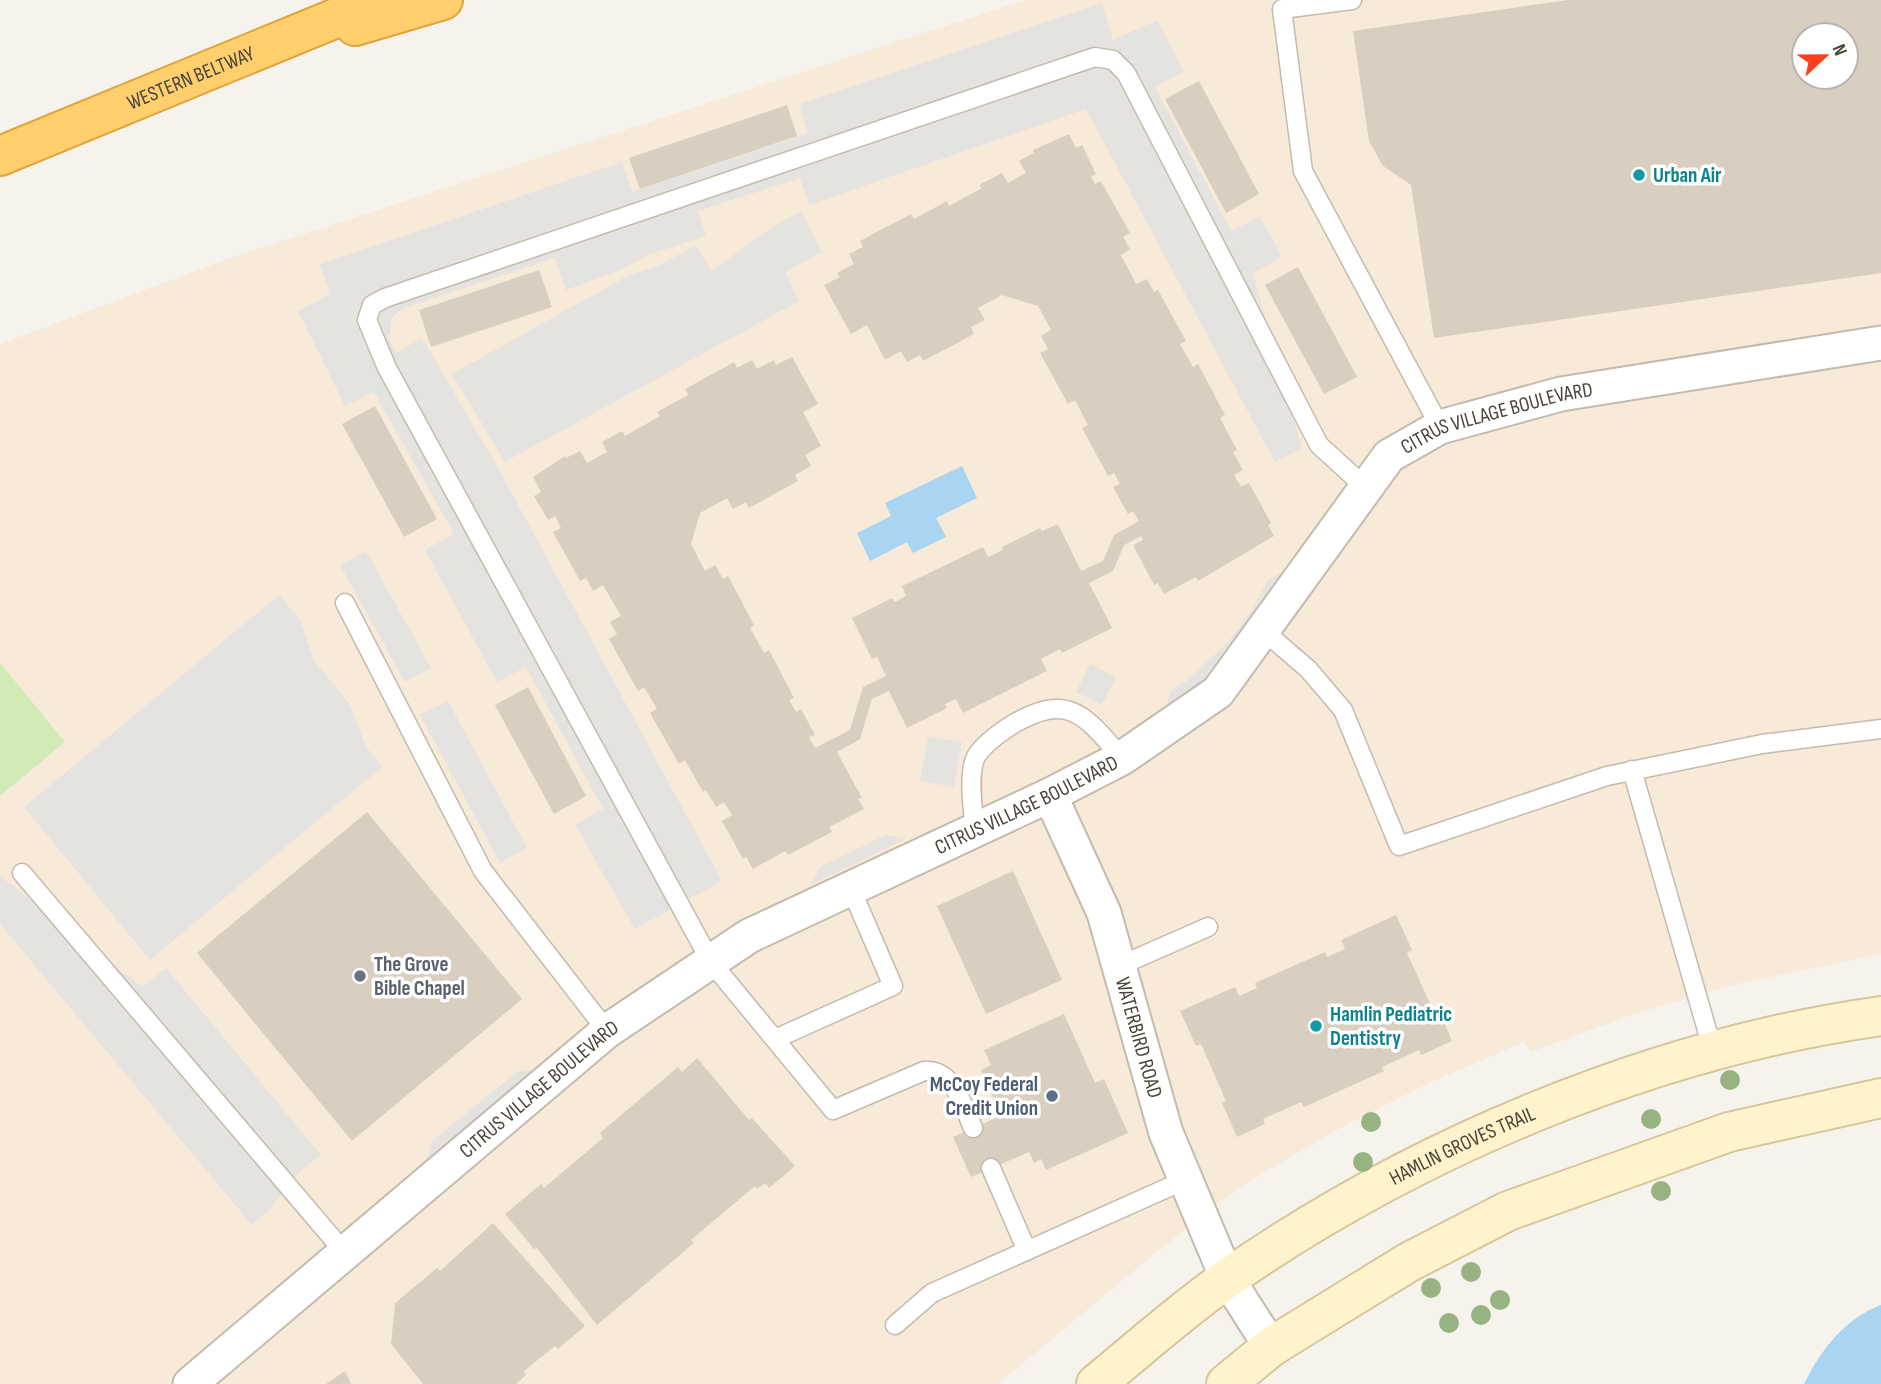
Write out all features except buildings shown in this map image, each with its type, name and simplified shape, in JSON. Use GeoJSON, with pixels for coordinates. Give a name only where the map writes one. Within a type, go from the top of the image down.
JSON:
{"type":"FeatureCollection","features":[{"type":"Feature","properties":{"kind":"highway","name":"WESTERN BELTWAY"},"geometry":{"type":"LineString","coordinates":[[0,156],[380,0]]}},
{"type":"Feature","properties":{"kind":"highway"},"geometry":{"type":"LineString","coordinates":[[238,60],[443,0]]}},
{"type":"Feature","properties":{"kind":"main road","name":"HAMLIN GROVES TRAIL"},"geometry":{"type":"LineString","coordinates":[[1096,1384],[1227,1278],[1382,1185],[1483,1134],[1585,1094],[1713,1051],[1834,1022],[1881,1016]]}},
{"type":"Feature","properties":{"kind":"main road"},"geometry":{"type":"LineString","coordinates":[[1226,1384],[1271,1347],[1409,1262],[1508,1211],[1729,1132],[1881,1098]]}},
{"type":"Feature","properties":{"kind":"street","name":"CITRUS VILLAGE BOULEVARD"},"geometry":{"type":"LineString","coordinates":[[190,1384],[607,1031],[749,936],[1051,795],[1122,758],[1218,692],[1265,632],[1365,487],[1390,456],[1440,427],[1562,394],[1881,342]]}},
{"type":"Feature","properties":{"kind":"street","name":"WATERBIRD ROAD"},"geometry":{"type":"LineString","coordinates":[[1051,795],[1104,913],[1166,1133],[1227,1278],[1271,1347]]}},
{"type":"Feature","properties":{"kind":"lane"},"geometry":{"type":"LineString","coordinates":[[1352,0],[1282,9],[1303,171],[1440,427]]}},
{"type":"Feature","properties":{"kind":"lane"},"geometry":{"type":"LineString","coordinates":[[974,1128],[947,1076],[937,1070],[924,1071],[833,1110],[711,962],[387,368],[367,320],[372,305],[385,298],[1096,57],[1104,58],[1113,60],[1126,74],[1320,445],[1365,487]]}},
{"type":"Feature","properties":{"kind":"lane"},"geometry":{"type":"LineString","coordinates":[[345,603],[483,871],[607,1031]]}},
{"type":"Feature","properties":{"kind":"lane"},"geometry":{"type":"LineString","coordinates":[[1265,632],[1308,668],[1343,710],[1399,846],[1537,797],[1632,770],[1762,744],[1881,729]]}},
{"type":"Feature","properties":{"kind":"lane"},"geometry":{"type":"LineString","coordinates":[[975,830],[972,787],[976,756],[1000,732],[1038,710],[1064,707],[1092,724],[1122,758]]}},
{"type":"Feature","properties":{"kind":"lane"},"geometry":{"type":"LineString","coordinates":[[1632,770],[1713,1051]]}},
{"type":"Feature","properties":{"kind":"lane"},"geometry":{"type":"LineString","coordinates":[[22,873],[345,1253]]}},
{"type":"Feature","properties":{"kind":"lane"},"geometry":{"type":"LineString","coordinates":[[775,1038],[893,986],[851,888]]}},
{"type":"Feature","properties":{"kind":"lane"},"geometry":{"type":"LineString","coordinates":[[1119,966],[1208,927]]}},
{"type":"Feature","properties":{"kind":"lane"},"geometry":{"type":"LineString","coordinates":[[991,1168],[1027,1251]]}},
{"type":"Feature","properties":{"kind":"lane"},"geometry":{"type":"LineString","coordinates":[[895,1325],[932,1293],[1185,1180]]}},
{"type":"Feature","properties":{"kind":"shaded area"},"geometry":{"type":"Polygon","coordinates":[[[1025,0],[1881,0],[1881,954],[1741,983],[1634,1014],[1531,1052],[1524,1042],[1429,1083],[1340,1128],[1246,1183],[1159,1250],[998,1384],[0,1384],[0,344],[236,256],[1025,0]]]}},
{"type":"Feature","properties":{"kind":"shaded area"},"geometry":{"type":"Polygon","coordinates":[[[1102,3],[1113,40],[1157,20],[1184,72],[1155,87],[1231,231],[1260,216],[1282,257],[1253,273],[1302,448],[1275,462],[1086,109],[809,205],[800,178],[698,211],[706,236],[648,255],[623,269],[566,290],[555,258],[402,309],[392,318],[389,339],[396,353],[422,338],[497,466],[722,881],[635,929],[575,825],[603,809],[526,667],[497,682],[425,550],[454,534],[374,392],[345,406],[298,311],[330,294],[320,264],[622,162],[632,192],[808,133],[799,104],[1102,3]]]}},
{"type":"Feature","properties":{"kind":"shaded area"},"geometry":{"type":"Polygon","coordinates":[[[801,211],[822,252],[785,272],[799,301],[505,462],[452,374],[627,276],[660,265],[696,245],[711,271],[774,226],[801,211]]]}},
{"type":"Feature","properties":{"kind":"shaded area"},"geometry":{"type":"Polygon","coordinates":[[[366,551],[431,668],[405,682],[340,565],[366,551]]]}},
{"type":"Feature","properties":{"kind":"shaded area"},"geometry":{"type":"Polygon","coordinates":[[[1286,571],[1220,669],[1190,695],[1166,709],[1170,691],[1188,680],[1229,641],[1253,609],[1268,580],[1286,571]]]}},
{"type":"Feature","properties":{"kind":"shaded area"},"geometry":{"type":"Polygon","coordinates":[[[279,595],[301,621],[314,661],[350,704],[365,745],[382,767],[150,960],[24,807],[279,595]]]}},
{"type":"Feature","properties":{"kind":"shaded area"},"geometry":{"type":"Polygon","coordinates":[[[1090,664],[1116,677],[1102,705],[1076,692],[1090,664]]]}},
{"type":"Feature","properties":{"kind":"shaded area"},"geometry":{"type":"Polygon","coordinates":[[[448,701],[527,848],[500,863],[420,715],[448,701]]]}},
{"type":"Feature","properties":{"kind":"shaded area"},"geometry":{"type":"Polygon","coordinates":[[[928,736],[962,742],[954,787],[920,781],[928,736]]]}},
{"type":"Feature","properties":{"kind":"shaded area"},"geometry":{"type":"Polygon","coordinates":[[[886,835],[905,839],[811,885],[820,867],[886,835]]]}},
{"type":"Feature","properties":{"kind":"shaded area"},"geometry":{"type":"Polygon","coordinates":[[[0,876],[142,987],[166,968],[321,1155],[300,1171],[271,1208],[252,1225],[0,924],[0,876]]]}},
{"type":"Feature","properties":{"kind":"shaded area"},"geometry":{"type":"Polygon","coordinates":[[[538,1070],[427,1161],[432,1141],[518,1071],[538,1070]]]}},
{"type":"Feature","properties":{"kind":"green space"},"geometry":{"type":"Polygon","coordinates":[[[0,663],[65,742],[0,796],[0,663]]]}},
{"type":"Feature","properties":{"kind":"water"},"geometry":{"type":"Polygon","coordinates":[[[962,466],[977,498],[936,518],[946,537],[913,553],[907,542],[870,561],[857,533],[891,516],[885,503],[962,466]]]}},
{"type":"Feature","properties":{"kind":"water"},"geometry":{"type":"Polygon","coordinates":[[[1881,1305],[1881,1384],[1804,1384],[1835,1337],[1856,1318],[1881,1305]]]}},
{"type":"Feature","properties":{"kind":"place","name":"Urban Air"},"geometry":{"type":"Point","coordinates":[1639,175]}},
{"type":"Feature","properties":{"kind":"place","name":"The Grove Bible Chapel"},"geometry":{"type":"Point","coordinates":[360,976]}},
{"type":"Feature","properties":{"kind":"place","name":"Hamlin Pediatric Dentistry"},"geometry":{"type":"Point","coordinates":[1316,1026]}},
{"type":"Feature","properties":{"kind":"place","name":"McCoy Federal Credit Union"},"geometry":{"type":"Point","coordinates":[1052,1096]}}]}
